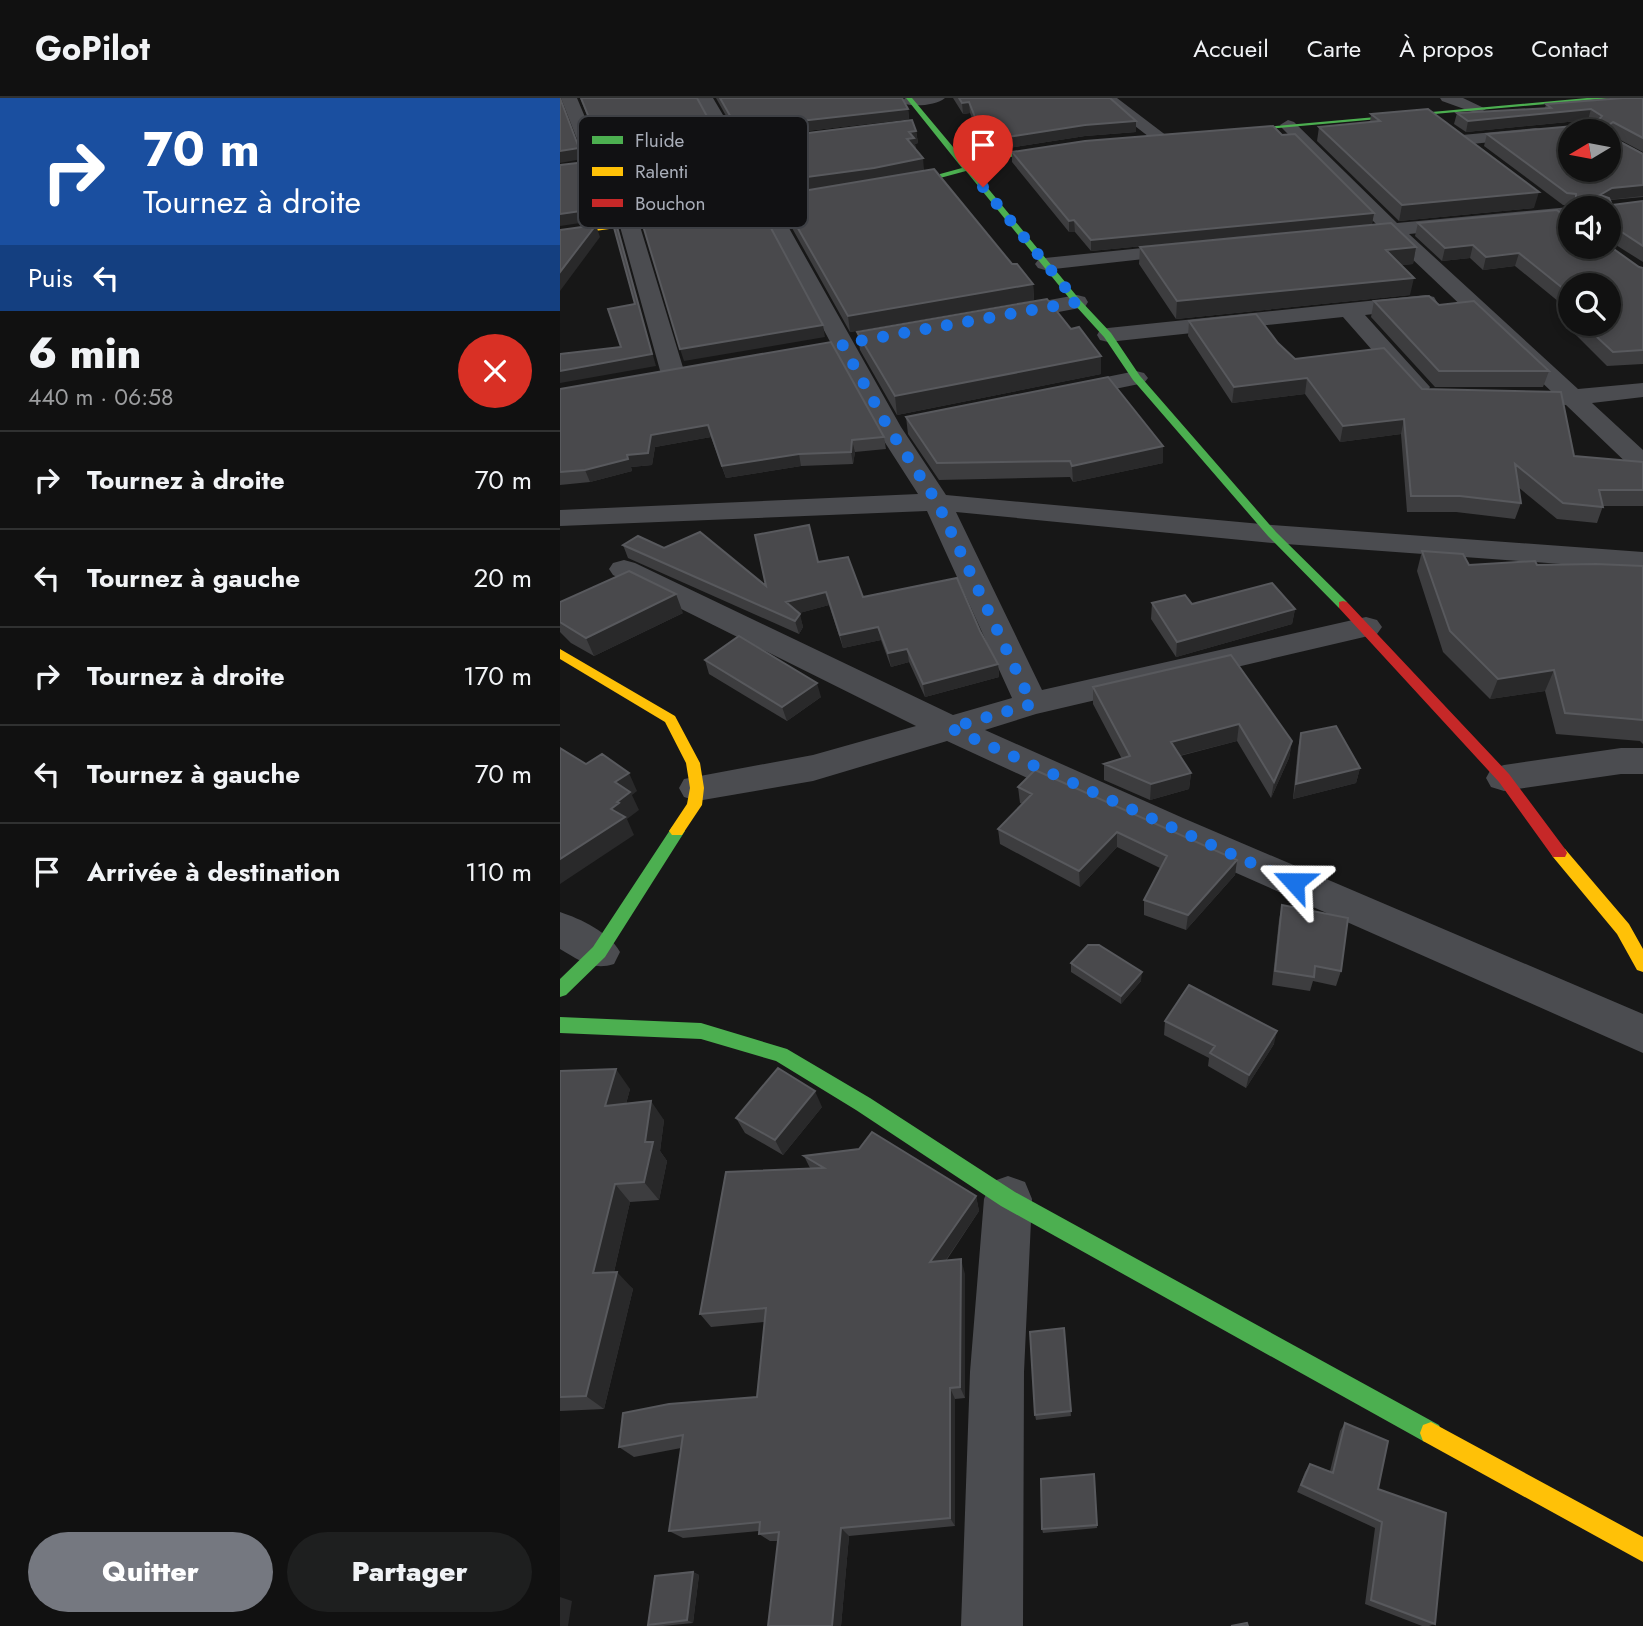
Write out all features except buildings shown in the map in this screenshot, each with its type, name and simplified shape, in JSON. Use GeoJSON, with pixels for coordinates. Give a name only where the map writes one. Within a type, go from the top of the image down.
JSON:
{"type":"FeatureCollection","features":[{"type":"Feature","properties":{"kind":"street"},"geometry":{"type":"LineString","coordinates":[[569,98],[578,120]]}},
{"type":"Feature","properties":{"kind":"street"},"geometry":{"type":"LineString","coordinates":[[705,98],[715,116]]}},
{"type":"Feature","properties":{"kind":"street"},"geometry":{"type":"LineString","coordinates":[[910,99],[937,98]]}},
{"type":"Feature","properties":{"kind":"street"},"geometry":{"type":"LineString","coordinates":[[1107,98],[1166,136]]}},
{"type":"Feature","properties":{"kind":"street"},"geometry":{"type":"LineString","coordinates":[[1448,98],[1478,109]]}},
{"type":"Feature","properties":{"kind":"street"},"geometry":{"type":"LineString","coordinates":[[1211,132],[1291,117],[1329,123],[1610,98]]}},
{"type":"Feature","properties":{"kind":"street"},"geometry":{"type":"LineString","coordinates":[[910,99],[1045,264],[1108,335],[1136,378],[1272,534],[1366,627],[1504,778],[1547,838],[1623,929],[1643,965]]}},
{"type":"Feature","properties":{"kind":"street"},"geometry":{"type":"LineString","coordinates":[[1548,103],[1568,116]]}},
{"type":"Feature","properties":{"kind":"street"},"geometry":{"type":"LineString","coordinates":[[1427,114],[1483,156]]}},
{"type":"Feature","properties":{"kind":"street"},"geometry":{"type":"LineString","coordinates":[[1291,117],[1393,230],[1643,464]]}},
{"type":"Feature","properties":{"kind":"street"},"geometry":{"type":"LineString","coordinates":[[906,125],[930,122]]}},
{"type":"Feature","properties":{"kind":"street"},"geometry":{"type":"LineString","coordinates":[[1462,140],[1550,132]]}},
{"type":"Feature","properties":{"kind":"street"},"geometry":{"type":"LineString","coordinates":[[1135,139],[1166,136]]}},
{"type":"Feature","properties":{"kind":"street"},"geometry":{"type":"LineString","coordinates":[[925,180],[1013,154],[1085,144]]}},
{"type":"Feature","properties":{"kind":"street"},"geometry":{"type":"LineString","coordinates":[[808,198],[849,192]]}},
{"type":"Feature","properties":{"kind":"street"},"geometry":{"type":"LineString","coordinates":[[1536,198],[1558,212]]}},
{"type":"Feature","properties":{"kind":"street"},"geometry":{"type":"LineString","coordinates":[[1324,236],[1558,218]]}},
{"type":"Feature","properties":{"kind":"street"},"geometry":{"type":"LineString","coordinates":[[560,234],[598,228]]}},
{"type":"Feature","properties":{"kind":"street"},"geometry":{"type":"LineString","coordinates":[[630,228],[673,374]]}},
{"type":"Feature","properties":{"kind":"street"},"geometry":{"type":"LineString","coordinates":[[779,228],[888,427],[937,502],[1032,704]]}},
{"type":"Feature","properties":{"kind":"street"},"geometry":{"type":"LineString","coordinates":[[1045,264],[1212,247]]}},
{"type":"Feature","properties":{"kind":"street"},"geometry":{"type":"LineString","coordinates":[[1108,335],[1468,298]]}},
{"type":"Feature","properties":{"kind":"street"},"geometry":{"type":"LineString","coordinates":[[972,321],[1077,302]]}},
{"type":"Feature","properties":{"kind":"street"},"geometry":{"type":"LineString","coordinates":[[1349,310],[1427,397],[1440,397]]}},
{"type":"Feature","properties":{"kind":"street"},"geometry":{"type":"LineString","coordinates":[[816,349],[868,340]]}},
{"type":"Feature","properties":{"kind":"street"},"geometry":{"type":"LineString","coordinates":[[648,379],[699,370]]}},
{"type":"Feature","properties":{"kind":"street"},"geometry":{"type":"LineString","coordinates":[[1044,397],[1136,378]]}},
{"type":"Feature","properties":{"kind":"street"},"geometry":{"type":"LineString","coordinates":[[1534,399],[1574,398],[1643,390]]}},
{"type":"Feature","properties":{"kind":"street"},"geometry":{"type":"LineString","coordinates":[[888,427],[914,422]]}},
{"type":"Feature","properties":{"kind":"street"},"geometry":{"type":"LineString","coordinates":[[560,518],[937,502],[1272,534],[1643,561]]}},
{"type":"Feature","properties":{"kind":"street"},"geometry":{"type":"LineString","coordinates":[[624,569],[950,728],[1170,828],[1643,1034]]}},
{"type":"Feature","properties":{"kind":"street"},"geometry":{"type":"LineString","coordinates":[[697,789],[813,768],[1032,704],[1366,627]]}},
{"type":"Feature","properties":{"kind":"street"},"geometry":{"type":"LineString","coordinates":[[560,653],[670,719],[693,763],[697,789],[694,805],[599,951],[560,990]]}},
{"type":"Feature","properties":{"kind":"street"},"geometry":{"type":"LineString","coordinates":[[1504,778],[1621,761],[1643,761]]}},
{"type":"Feature","properties":{"kind":"street"},"geometry":{"type":"LineString","coordinates":[[560,928],[599,951]]}},
{"type":"Feature","properties":{"kind":"street"},"geometry":{"type":"LineString","coordinates":[[560,1025],[701,1031],[781,1055],[863,1104],[1009,1199],[1643,1550]]}},
{"type":"Feature","properties":{"kind":"street"},"geometry":{"type":"LineString","coordinates":[[992,1626],[997,1372],[1009,1199]]}},
{"type":"Feature","properties":{"kind":"traffic: fast"},"geometry":{"type":"LineString","coordinates":[[909,98],[1077,302],[1108,335],[1136,378],[1272,534],[1343,605]]}},
{"type":"Feature","properties":{"kind":"traffic: fast"},"geometry":{"type":"LineString","coordinates":[[1222,131],[1610,98]]}},
{"type":"Feature","properties":{"kind":"traffic: fast"},"geometry":{"type":"LineString","coordinates":[[943,176],[1013,154],[1064,147]]}},
{"type":"Feature","properties":{"kind":"traffic: fast"},"geometry":{"type":"LineString","coordinates":[[560,990],[599,952],[677,831]]}},
{"type":"Feature","properties":{"kind":"traffic: fast"},"geometry":{"type":"LineString","coordinates":[[560,1025],[701,1031],[781,1055],[863,1104],[1008,1199],[1431,1433]]}},
{"type":"Feature","properties":{"kind":"traffic: slow"},"geometry":{"type":"LineString","coordinates":[[808,198],[832,195]]}},
{"type":"Feature","properties":{"kind":"traffic: slow"},"geometry":{"type":"LineString","coordinates":[[560,234],[602,228]]}},
{"type":"Feature","properties":{"kind":"traffic: slow"},"geometry":{"type":"LineString","coordinates":[[560,653],[670,719],[693,763],[697,788],[694,805],[677,831]]}},
{"type":"Feature","properties":{"kind":"traffic: slow"},"geometry":{"type":"LineString","coordinates":[[1559,853],[1623,929],[1643,965]]}},
{"type":"Feature","properties":{"kind":"traffic: slow"},"geometry":{"type":"LineString","coordinates":[[1431,1433],[1643,1550]]}},
{"type":"Feature","properties":{"kind":"traffic: jam"},"geometry":{"type":"LineString","coordinates":[[1343,605],[1504,778],[1559,853]]}},
{"type":"Feature","properties":{"kind":"route"},"geometry":{"type":"LineString","coordinates":[[983,187],[1077,302],[842,344],[888,427],[937,502],[1032,704],[950,728],[1294,882]]}}]}
